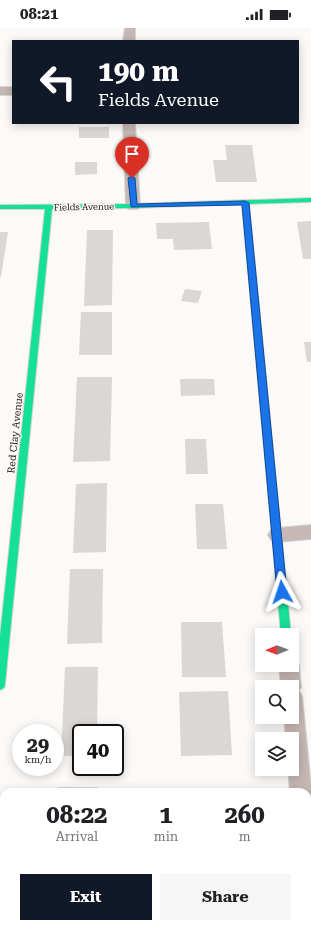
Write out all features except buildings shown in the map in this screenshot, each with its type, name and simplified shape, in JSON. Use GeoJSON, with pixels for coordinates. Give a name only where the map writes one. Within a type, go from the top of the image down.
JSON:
{"type":"FeatureCollection","features":[{"type":"Feature","properties":{"kind":"street"},"geometry":{"type":"LineString","coordinates":[[129,40],[130,28]]}},
{"type":"Feature","properties":{"kind":"street"},"geometry":{"type":"LineString","coordinates":[[0,91],[12,91]]}},
{"type":"Feature","properties":{"kind":"street"},"geometry":{"type":"LineString","coordinates":[[129,124],[133,206]]}},
{"type":"Feature","properties":{"kind":"street","name":"Fields Avenue"},"geometry":{"type":"LineString","coordinates":[[0,207],[133,206],[311,200]]}},
{"type":"Feature","properties":{"kind":"street"},"geometry":{"type":"LineString","coordinates":[[245,203],[285,628]]}},
{"type":"Feature","properties":{"kind":"street","name":"Red Clay Avenue"},"geometry":{"type":"LineString","coordinates":[[0,685],[5,582],[49,207]]}},
{"type":"Feature","properties":{"kind":"street"},"geometry":{"type":"LineString","coordinates":[[277,535],[311,532]]}},
{"type":"Feature","properties":{"kind":"street"},"geometry":{"type":"LineString","coordinates":[[295,724],[301,788]]}},
{"type":"Feature","properties":{"kind":"traffic: fast"},"geometry":{"type":"LineString","coordinates":[[0,207],[133,206],[311,200]]}},
{"type":"Feature","properties":{"kind":"traffic: fast"},"geometry":{"type":"LineString","coordinates":[[245,203],[285,628]]}},
{"type":"Feature","properties":{"kind":"traffic: fast"},"geometry":{"type":"LineString","coordinates":[[0,685],[49,207]]}},
{"type":"Feature","properties":{"kind":"route"},"geometry":{"type":"LineString","coordinates":[[132,178],[133,206],[245,203],[282,592]]}}]}
